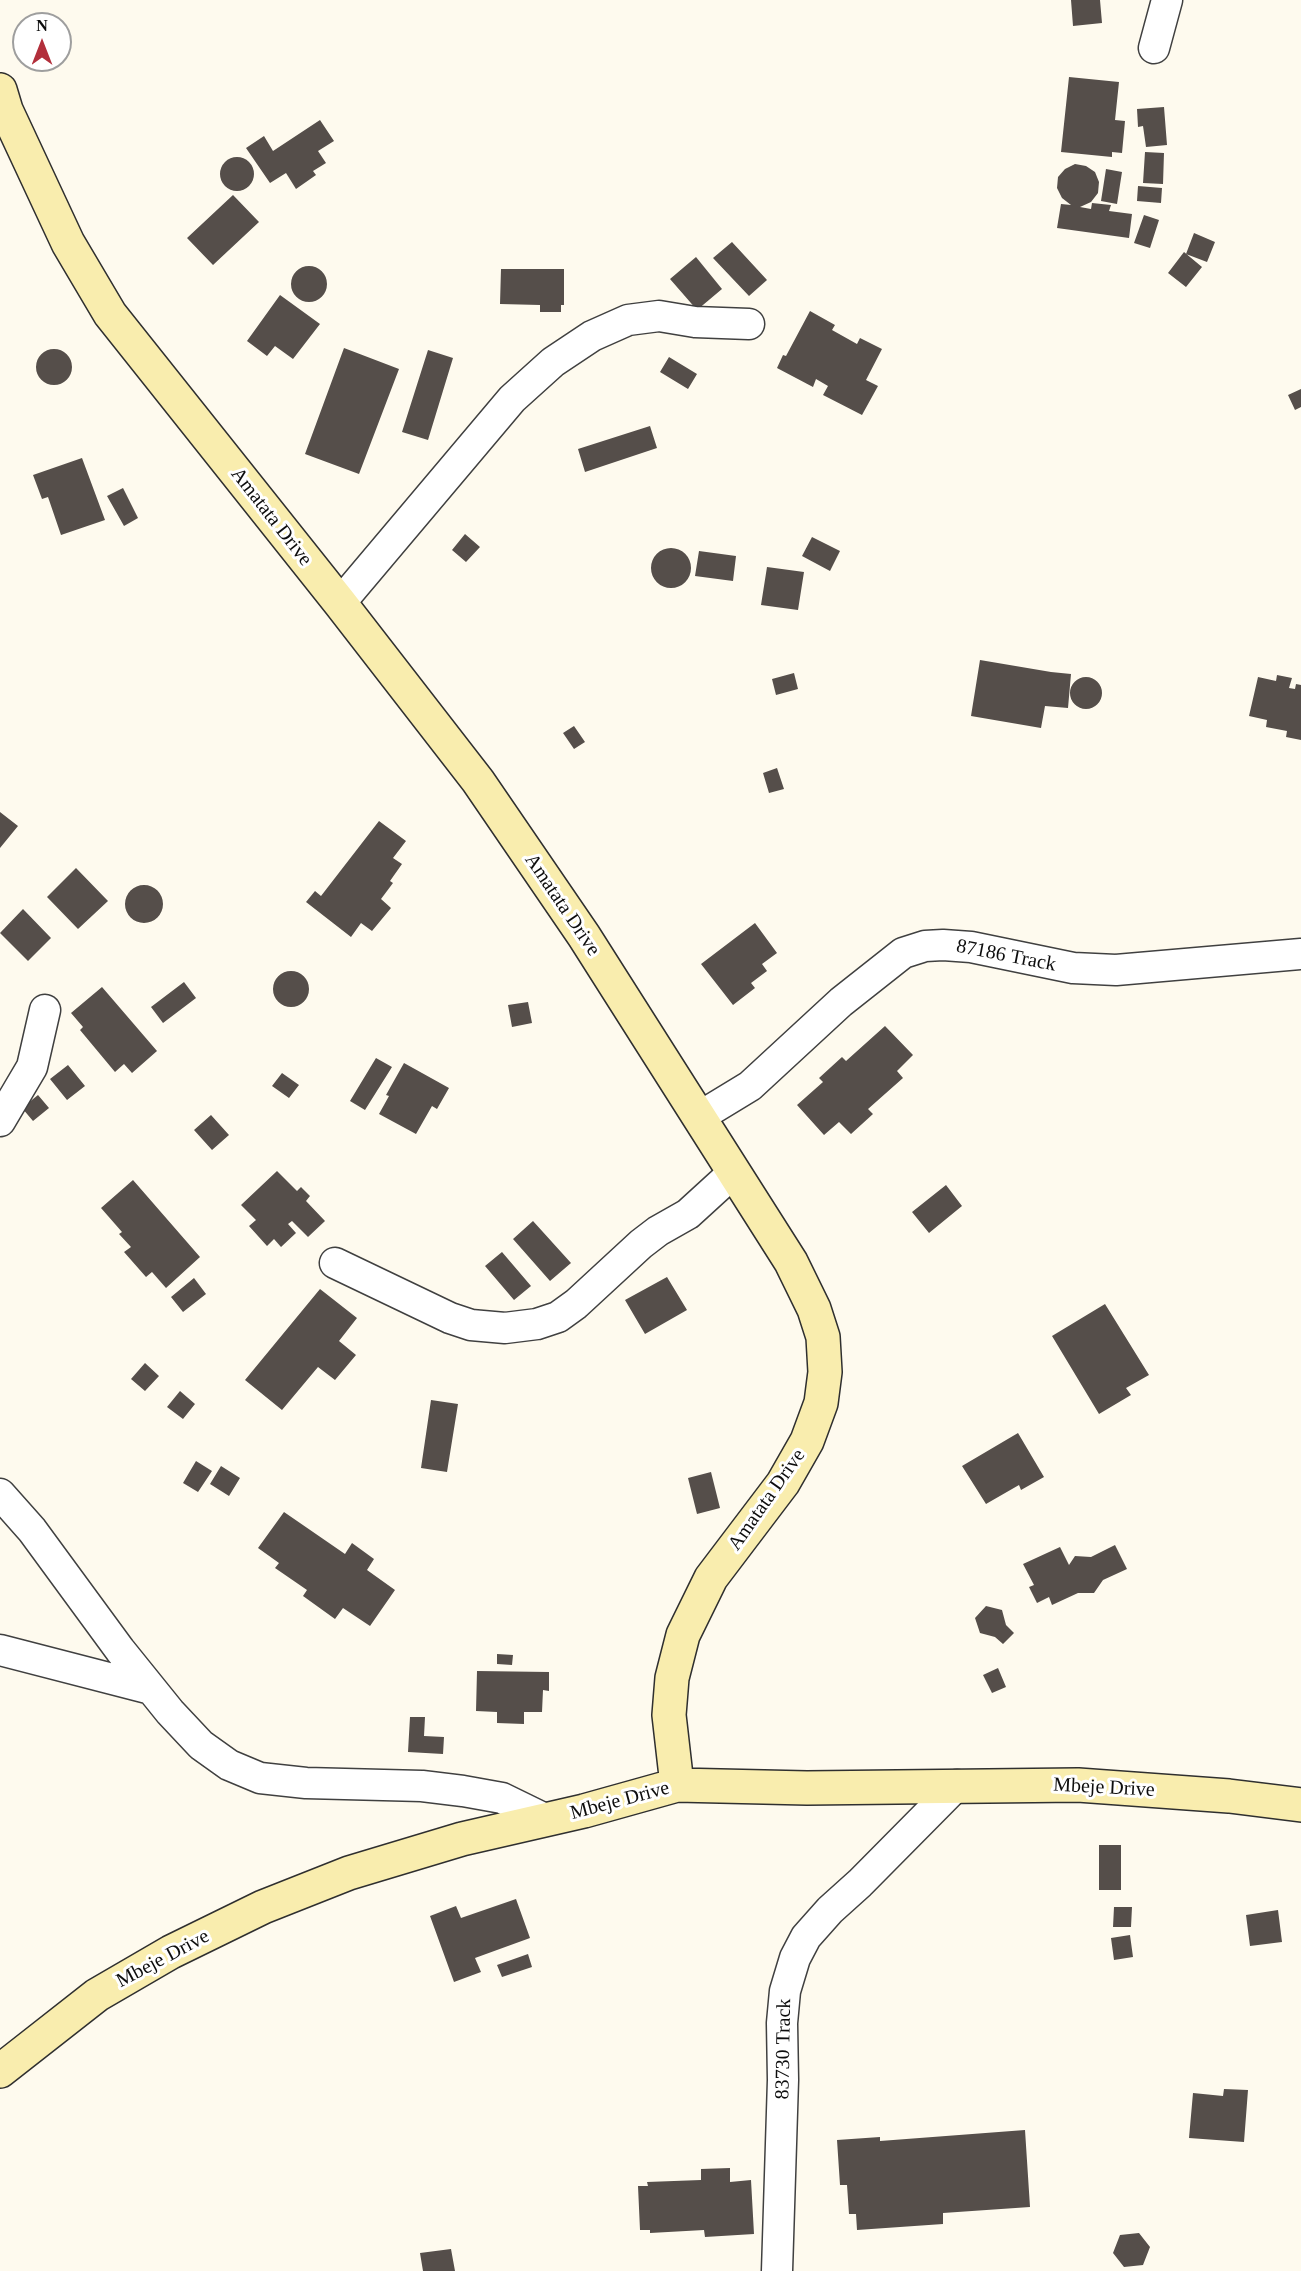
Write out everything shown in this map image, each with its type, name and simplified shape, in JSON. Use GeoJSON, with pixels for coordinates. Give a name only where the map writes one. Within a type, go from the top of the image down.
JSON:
{"type":"FeatureCollection","features":[{"type":"Feature","properties":{"kind":"street"},"geometry":{"type":"LineString","coordinates":[[1154,48],[1167,0]]}},
{"type":"Feature","properties":{"kind":"street","name":"Amatata Drive"},"geometry":{"type":"LineString","coordinates":[[0,90],[6,110],[68,243],[110,314],[478,781],[584,936],[791,1262],[814,1309],[823,1337],[825,1372],[821,1403],[807,1441],[783,1483],[711,1578],[683,1635],[672,1678],[669,1715],[677,1785]]}},
{"type":"Feature","properties":{"kind":"street"},"geometry":{"type":"LineString","coordinates":[[340,603],[512,399],[553,362],[592,336],[628,320],[659,316],[695,322],[749,324]]}},
{"type":"Feature","properties":{"kind":"street","name":"87186 Track"},"geometry":{"type":"LineString","coordinates":[[699,1117],[750,1086],[841,1002],[903,953],[925,946],[971,947],[1073,968],[1116,970],[1301,954]]}},
{"type":"Feature","properties":{"kind":"street"},"geometry":{"type":"LineString","coordinates":[[0,1120],[32,1067],[45,1010]]}},
{"type":"Feature","properties":{"kind":"street"},"geometry":{"type":"LineString","coordinates":[[335,1263],[450,1318],[471,1325],[505,1328],[537,1324],[558,1317],[576,1304],[641,1244],[658,1231],[688,1214],[734,1172]]}},
{"type":"Feature","properties":{"kind":"street"},"geometry":{"type":"LineString","coordinates":[[0,1494],[32,1530],[170,1712],[201,1744],[229,1765],[260,1778],[306,1783],[423,1786],[463,1791],[502,1798],[547,1820]]}},
{"type":"Feature","properties":{"kind":"street"},"geometry":{"type":"LineString","coordinates":[[0,1650],[151,1689]]}},
{"type":"Feature","properties":{"kind":"street","name":"Mbeje Drive"},"geometry":{"type":"LineString","coordinates":[[0,2071],[97,1995],[171,1952],[263,1907],[349,1873],[462,1839],[584,1811],[677,1785],[807,1788],[1078,1785],[1229,1796],[1301,1805]]}},
{"type":"Feature","properties":{"kind":"street","name":"83730 Track"},"geometry":{"type":"LineString","coordinates":[[777,2271],[783,2080],[782,2023],[784,1991],[795,1958],[806,1937],[830,1910],[860,1883],[957,1785]]}},
{"type":"Feature","properties":{"kind":"building"},"geometry":{"type":"Polygon","coordinates":[[[1071,0],[1100,0],[1102,23],[1073,26],[1071,0]]]}},
{"type":"Feature","properties":{"kind":"building"},"geometry":{"type":"Polygon","coordinates":[[[1069,77],[1119,82],[1115,120],[1125,121],[1122,153],[1112,152],[1112,157],[1061,152],[1069,77]]]}},
{"type":"Feature","properties":{"kind":"building"},"geometry":{"type":"Polygon","coordinates":[[[1164,107],[1167,145],[1146,147],[1143,126],[1138,127],[1137,109],[1164,107]]]}},
{"type":"Feature","properties":{"kind":"building"},"geometry":{"type":"Polygon","coordinates":[[[320,120],[334,141],[318,151],[326,163],[313,171],[316,175],[296,189],[286,173],[270,183],[246,148],[264,136],[273,151],[320,120]]]}},
{"type":"Feature","properties":{"kind":"building"},"geometry":{"type":"Polygon","coordinates":[[[1145,152],[1164,153],[1163,184],[1143,183],[1145,152]]]}},
{"type":"Feature","properties":{"kind":"building"},"geometry":{"type":"Polygon","coordinates":[[[237,157],[249,162],[254,174],[249,186],[237,191],[225,186],[220,174],[225,162],[237,157]]]}},
{"type":"Feature","properties":{"kind":"building"},"geometry":{"type":"Polygon","coordinates":[[[1075,164],[1086,166],[1095,172],[1099,182],[1098,193],[1091,202],[1080,207],[1091,209],[1092,203],[1111,205],[1109,211],[1132,214],[1129,238],[1057,228],[1061,204],[1071,205],[1062,198],[1057,188],[1058,177],[1065,169],[1075,164]]]}},
{"type":"Feature","properties":{"kind":"building"},"geometry":{"type":"Polygon","coordinates":[[[1106,169],[1122,172],[1117,204],[1101,201],[1106,169]]]}},
{"type":"Feature","properties":{"kind":"building"},"geometry":{"type":"Polygon","coordinates":[[[1138,186],[1162,188],[1161,203],[1137,201],[1138,186]]]}},
{"type":"Feature","properties":{"kind":"building"},"geometry":{"type":"Polygon","coordinates":[[[233,195],[259,222],[213,265],[187,238],[233,195]]]}},
{"type":"Feature","properties":{"kind":"building"},"geometry":{"type":"Polygon","coordinates":[[[1144,215],[1159,220],[1150,248],[1134,243],[1144,215]]]}},
{"type":"Feature","properties":{"kind":"building"},"geometry":{"type":"Polygon","coordinates":[[[1194,233],[1215,242],[1207,262],[1186,254],[1194,233]]]}},
{"type":"Feature","properties":{"kind":"building"},"geometry":{"type":"Polygon","coordinates":[[[732,242],[767,280],[749,296],[713,258],[732,242]]]}},
{"type":"Feature","properties":{"kind":"building"},"geometry":{"type":"Polygon","coordinates":[[[1184,252],[1202,267],[1186,287],[1168,273],[1184,252]]]}},
{"type":"Feature","properties":{"kind":"building"},"geometry":{"type":"Polygon","coordinates":[[[696,257],[722,289],[697,310],[670,279],[696,257]]]}},
{"type":"Feature","properties":{"kind":"building"},"geometry":{"type":"Polygon","coordinates":[[[309,266],[322,271],[327,284],[322,297],[309,302],[296,297],[291,284],[296,271],[309,266]]]}},
{"type":"Feature","properties":{"kind":"building"},"geometry":{"type":"Polygon","coordinates":[[[501,269],[564,269],[564,305],[561,305],[561,312],[540,312],[540,305],[500,304],[501,269]]]}},
{"type":"Feature","properties":{"kind":"building"},"geometry":{"type":"Polygon","coordinates":[[[280,295],[320,324],[293,359],[275,346],[267,356],[247,341],[280,295]]]}},
{"type":"Feature","properties":{"kind":"building"},"geometry":{"type":"Polygon","coordinates":[[[810,311],[835,325],[832,330],[857,344],[860,338],[882,349],[866,380],[878,386],[862,415],[823,395],[828,386],[816,379],[813,387],[777,368],[810,311]]]}},
{"type":"Feature","properties":{"kind":"building"},"geometry":{"type":"Polygon","coordinates":[[[344,348],[399,369],[359,474],[305,454],[344,348]]]}},
{"type":"Feature","properties":{"kind":"building"},"geometry":{"type":"Polygon","coordinates":[[[54,349],[67,354],[72,367],[67,380],[54,385],[41,380],[36,367],[41,354],[54,349]]]}},
{"type":"Feature","properties":{"kind":"building"},"geometry":{"type":"Polygon","coordinates":[[[428,350],[453,358],[428,440],[402,432],[428,350]]]}},
{"type":"Feature","properties":{"kind":"building"},"geometry":{"type":"Polygon","coordinates":[[[669,357],[697,374],[688,389],[660,372],[669,357]]]}},
{"type":"Feature","properties":{"kind":"building"},"geometry":{"type":"Polygon","coordinates":[[[1301,389],[1301,407],[1295,410],[1288,395],[1301,389]]]}},
{"type":"Feature","properties":{"kind":"building"},"geometry":{"type":"Polygon","coordinates":[[[650,426],[657,448],[585,472],[578,449],[650,426]]]}},
{"type":"Feature","properties":{"kind":"building"},"geometry":{"type":"Polygon","coordinates":[[[82,458],[105,520],[61,535],[48,497],[42,499],[33,475],[82,458]]]}},
{"type":"Feature","properties":{"kind":"building"},"geometry":{"type":"Polygon","coordinates":[[[123,488],[138,518],[124,526],[107,496],[123,488]]]}},
{"type":"Feature","properties":{"kind":"building"},"geometry":{"type":"Polygon","coordinates":[[[465,534],[480,547],[466,562],[452,550],[465,534]]]}},
{"type":"Feature","properties":{"kind":"building"},"geometry":{"type":"Polygon","coordinates":[[[812,537],[840,551],[830,571],[802,556],[812,537]]]}},
{"type":"Feature","properties":{"kind":"building"},"geometry":{"type":"Polygon","coordinates":[[[671,548],[679,549],[685,554],[690,560],[690,576],[685,582],[679,587],[671,588],[663,587],[657,582],[652,576],[651,568],[652,560],[657,554],[663,549],[671,548]]]}},
{"type":"Feature","properties":{"kind":"building"},"geometry":{"type":"Polygon","coordinates":[[[699,551],[736,556],[733,581],[695,576],[699,551]]]}},
{"type":"Feature","properties":{"kind":"building"},"geometry":{"type":"Polygon","coordinates":[[[767,567],[804,572],[798,610],[761,605],[767,567]]]}},
{"type":"Feature","properties":{"kind":"building"},"geometry":{"type":"Polygon","coordinates":[[[980,660],[1071,674],[1068,708],[1045,706],[1041,728],[971,716],[980,660]]]}},
{"type":"Feature","properties":{"kind":"building"},"geometry":{"type":"Polygon","coordinates":[[[794,673],[798,689],[776,695],[772,679],[794,673]]]}},
{"type":"Feature","properties":{"kind":"building"},"geometry":{"type":"Polygon","coordinates":[[[1277,675],[1292,678],[1289,688],[1295,689],[1296,684],[1301,685],[1301,740],[1286,737],[1287,731],[1266,727],[1267,720],[1249,716],[1258,677],[1276,681],[1277,675]]]}},
{"type":"Feature","properties":{"kind":"building"},"geometry":{"type":"Polygon","coordinates":[[[1086,677],[1097,682],[1102,693],[1097,704],[1086,709],[1075,704],[1070,693],[1075,682],[1086,677]]]}},
{"type":"Feature","properties":{"kind":"building"},"geometry":{"type":"Polygon","coordinates":[[[574,726],[585,742],[574,749],[563,733],[574,726]]]}},
{"type":"Feature","properties":{"kind":"building"},"geometry":{"type":"Polygon","coordinates":[[[777,768],[784,789],[769,793],[763,773],[777,768]]]}},
{"type":"Feature","properties":{"kind":"building"},"geometry":{"type":"Polygon","coordinates":[[[0,812],[18,826],[0,848],[0,812]]]}},
{"type":"Feature","properties":{"kind":"building"},"geometry":{"type":"Polygon","coordinates":[[[379,821],[406,841],[393,858],[402,864],[390,881],[393,883],[381,899],[391,908],[372,931],[361,923],[351,937],[306,902],[315,891],[321,896],[379,821]]]}},
{"type":"Feature","properties":{"kind":"building"},"geometry":{"type":"Polygon","coordinates":[[[76,868],[108,901],[78,929],[47,897],[76,868]]]}},
{"type":"Feature","properties":{"kind":"building"},"geometry":{"type":"Polygon","coordinates":[[[144,885],[158,890],[163,904],[158,918],[144,923],[130,918],[125,904],[130,890],[144,885]]]}},
{"type":"Feature","properties":{"kind":"building"},"geometry":{"type":"Polygon","coordinates":[[[23,909],[51,938],[28,961],[0,933],[23,909]]]}},
{"type":"Feature","properties":{"kind":"building"},"geometry":{"type":"Polygon","coordinates":[[[755,923],[777,953],[762,964],[767,971],[751,983],[755,988],[733,1005],[701,964],[755,923]]]}},
{"type":"Feature","properties":{"kind":"building"},"geometry":{"type":"Polygon","coordinates":[[[291,971],[304,976],[309,989],[304,1002],[291,1007],[278,1002],[273,989],[278,976],[291,971]]]}},
{"type":"Feature","properties":{"kind":"building"},"geometry":{"type":"Polygon","coordinates":[[[184,982],[196,998],[163,1023],[151,1007],[184,982]]]}},
{"type":"Feature","properties":{"kind":"building"},"geometry":{"type":"Polygon","coordinates":[[[102,987],[157,1051],[132,1073],[124,1064],[115,1072],[80,1030],[83,1027],[71,1013],[102,987]]]}},
{"type":"Feature","properties":{"kind":"building"},"geometry":{"type":"Polygon","coordinates":[[[528,1002],[532,1023],[512,1027],[508,1005],[528,1002]]]}},
{"type":"Feature","properties":{"kind":"building"},"geometry":{"type":"Polygon","coordinates":[[[885,1026],[913,1055],[897,1071],[903,1078],[868,1109],[873,1114],[851,1134],[839,1122],[824,1135],[797,1105],[823,1082],[819,1078],[842,1057],[846,1061],[885,1026]]]}},
{"type":"Feature","properties":{"kind":"building"},"geometry":{"type":"Polygon","coordinates":[[[376,1058],[392,1067],[365,1110],[350,1101],[376,1058]]]}},
{"type":"Feature","properties":{"kind":"building"},"geometry":{"type":"Polygon","coordinates":[[[404,1063],[449,1088],[437,1109],[432,1106],[416,1134],[379,1114],[389,1096],[386,1095],[404,1063]]]}},
{"type":"Feature","properties":{"kind":"building"},"geometry":{"type":"Polygon","coordinates":[[[68,1065],[85,1086],[67,1100],[50,1079],[68,1065]]]}},
{"type":"Feature","properties":{"kind":"building"},"geometry":{"type":"Polygon","coordinates":[[[282,1073],[299,1085],[289,1098],[272,1086],[282,1073]]]}},
{"type":"Feature","properties":{"kind":"building"},"geometry":{"type":"Polygon","coordinates":[[[38,1095],[49,1108],[33,1121],[22,1108],[38,1095]]]}},
{"type":"Feature","properties":{"kind":"building"},"geometry":{"type":"Polygon","coordinates":[[[211,1115],[229,1135],[212,1150],[194,1130],[211,1115]]]}},
{"type":"Feature","properties":{"kind":"building"},"geometry":{"type":"Polygon","coordinates":[[[277,1171],[297,1191],[301,1187],[310,1196],[306,1201],[325,1221],[308,1237],[292,1221],[288,1224],[296,1233],[281,1247],[274,1239],[267,1246],[249,1226],[256,1220],[241,1205],[277,1171]]]}},
{"type":"Feature","properties":{"kind":"building"},"geometry":{"type":"Polygon","coordinates":[[[133,1180],[200,1257],[166,1288],[152,1272],[146,1277],[124,1252],[131,1247],[119,1234],[122,1232],[101,1208],[133,1180]]]}},
{"type":"Feature","properties":{"kind":"building"},"geometry":{"type":"Polygon","coordinates":[[[946,1185],[962,1206],[929,1233],[912,1212],[946,1185]]]}},
{"type":"Feature","properties":{"kind":"building"},"geometry":{"type":"Polygon","coordinates":[[[533,1221],[571,1263],[550,1281],[513,1239],[533,1221]]]}},
{"type":"Feature","properties":{"kind":"building"},"geometry":{"type":"Polygon","coordinates":[[[502,1252],[531,1286],[514,1300],[485,1266],[502,1252]]]}},
{"type":"Feature","properties":{"kind":"building"},"geometry":{"type":"Polygon","coordinates":[[[667,1277],[687,1310],[645,1334],[625,1300],[667,1277]]]}},
{"type":"Feature","properties":{"kind":"building"},"geometry":{"type":"Polygon","coordinates":[[[194,1278],[206,1294],[183,1312],[171,1297],[194,1278]]]}},
{"type":"Feature","properties":{"kind":"building"},"geometry":{"type":"Polygon","coordinates":[[[320,1289],[357,1318],[339,1341],[356,1355],[335,1380],[318,1367],[282,1410],[245,1380],[320,1289]]]}},
{"type":"Feature","properties":{"kind":"building"},"geometry":{"type":"Polygon","coordinates":[[[1105,1304],[1149,1375],[1126,1388],[1131,1395],[1099,1414],[1052,1336],[1105,1304]]]}},
{"type":"Feature","properties":{"kind":"building"},"geometry":{"type":"Polygon","coordinates":[[[145,1363],[159,1376],[145,1391],[131,1379],[145,1363]]]}},
{"type":"Feature","properties":{"kind":"building"},"geometry":{"type":"Polygon","coordinates":[[[180,1391],[195,1404],[183,1419],[167,1407],[180,1391]]]}},
{"type":"Feature","properties":{"kind":"building"},"geometry":{"type":"Polygon","coordinates":[[[431,1400],[458,1404],[447,1472],[421,1468],[431,1400]]]}},
{"type":"Feature","properties":{"kind":"building"},"geometry":{"type":"Polygon","coordinates":[[[1018,1433],[1044,1477],[1021,1490],[1019,1485],[986,1504],[962,1466],[1018,1433]]]}},
{"type":"Feature","properties":{"kind":"building"},"geometry":{"type":"Polygon","coordinates":[[[196,1461],[212,1471],[198,1492],[183,1483],[196,1461]]]}},
{"type":"Feature","properties":{"kind":"building"},"geometry":{"type":"Polygon","coordinates":[[[221,1466],[240,1478],[229,1496],[210,1484],[221,1466]]]}},
{"type":"Feature","properties":{"kind":"building"},"geometry":{"type":"Polygon","coordinates":[[[711,1472],[720,1508],[697,1514],[688,1478],[711,1472]]]}},
{"type":"Feature","properties":{"kind":"building"},"geometry":{"type":"Polygon","coordinates":[[[284,1512],[345,1554],[352,1543],[374,1559],[367,1570],[395,1590],[370,1626],[343,1608],[335,1619],[303,1596],[307,1590],[275,1568],[279,1563],[258,1548],[284,1512]]]}},
{"type":"Feature","properties":{"kind":"building"},"geometry":{"type":"Polygon","coordinates":[[[1115,1545],[1127,1569],[1103,1580],[1094,1593],[1078,1593],[1052,1605],[1049,1597],[1037,1603],[1029,1587],[1034,1585],[1023,1564],[1060,1547],[1069,1565],[1075,1556],[1091,1557],[1115,1545]]]}},
{"type":"Feature","properties":{"kind":"building"},"geometry":{"type":"Polygon","coordinates":[[[986,1606],[1002,1610],[1006,1625],[1014,1633],[1003,1644],[995,1637],[980,1633],[975,1618],[986,1606]]]}},
{"type":"Feature","properties":{"kind":"building"},"geometry":{"type":"Polygon","coordinates":[[[497,1654],[513,1655],[512,1665],[497,1664],[497,1654]]]}},
{"type":"Feature","properties":{"kind":"building"},"geometry":{"type":"Polygon","coordinates":[[[998,1668],[1006,1687],[992,1693],[983,1675],[998,1668]]]}},
{"type":"Feature","properties":{"kind":"building"},"geometry":{"type":"Polygon","coordinates":[[[477,1671],[549,1672],[549,1691],[543,1690],[542,1712],[524,1712],[524,1724],[497,1723],[497,1712],[476,1711],[477,1671]]]}},
{"type":"Feature","properties":{"kind":"building"},"geometry":{"type":"Polygon","coordinates":[[[410,1717],[425,1717],[424,1736],[444,1737],[443,1754],[408,1752],[410,1717]]]}},
{"type":"Feature","properties":{"kind":"building"},"geometry":{"type":"Polygon","coordinates":[[[1099,1845],[1121,1845],[1121,1890],[1099,1890],[1099,1845]]]}},
{"type":"Feature","properties":{"kind":"building"},"geometry":{"type":"Polygon","coordinates":[[[516,1899],[530,1938],[475,1958],[481,1972],[454,1982],[430,1916],[456,1906],[461,1918],[516,1899]]]}},
{"type":"Feature","properties":{"kind":"building"},"geometry":{"type":"Polygon","coordinates":[[[1114,1907],[1132,1907],[1131,1927],[1113,1927],[1114,1907]]]}},
{"type":"Feature","properties":{"kind":"building"},"geometry":{"type":"Polygon","coordinates":[[[1278,1910],[1282,1942],[1250,1946],[1246,1915],[1278,1910]]]}},
{"type":"Feature","properties":{"kind":"building"},"geometry":{"type":"Polygon","coordinates":[[[1130,1935],[1133,1957],[1114,1960],[1111,1938],[1130,1935]]]}},
{"type":"Feature","properties":{"kind":"building"},"geometry":{"type":"Polygon","coordinates":[[[528,1954],[532,1967],[502,1977],[497,1965],[528,1954]]]}},
{"type":"Feature","properties":{"kind":"building"},"geometry":{"type":"Polygon","coordinates":[[[1224,2089],[1248,2090],[1244,2142],[1189,2138],[1193,2093],[1223,2096],[1224,2089]]]}},
{"type":"Feature","properties":{"kind":"building"},"geometry":{"type":"Polygon","coordinates":[[[1025,2130],[1030,2207],[943,2213],[943,2224],[857,2230],[856,2214],[849,2214],[847,2185],[840,2185],[837,2140],[880,2137],[880,2141],[1025,2130]]]}},
{"type":"Feature","properties":{"kind":"building"},"geometry":{"type":"Polygon","coordinates":[[[730,2168],[730,2182],[751,2180],[754,2234],[705,2237],[704,2230],[650,2233],[650,2230],[640,2230],[638,2186],[648,2186],[647,2182],[701,2180],[701,2169],[730,2168]]]}},
{"type":"Feature","properties":{"kind":"building"},"geometry":{"type":"Polygon","coordinates":[[[1139,2233],[1150,2247],[1143,2265],[1124,2267],[1113,2253],[1120,2235],[1139,2233]]]}},
{"type":"Feature","properties":{"kind":"building"},"geometry":{"type":"Polygon","coordinates":[[[451,2249],[455,2271],[423,2271],[420,2253],[451,2249]]]}}]}
